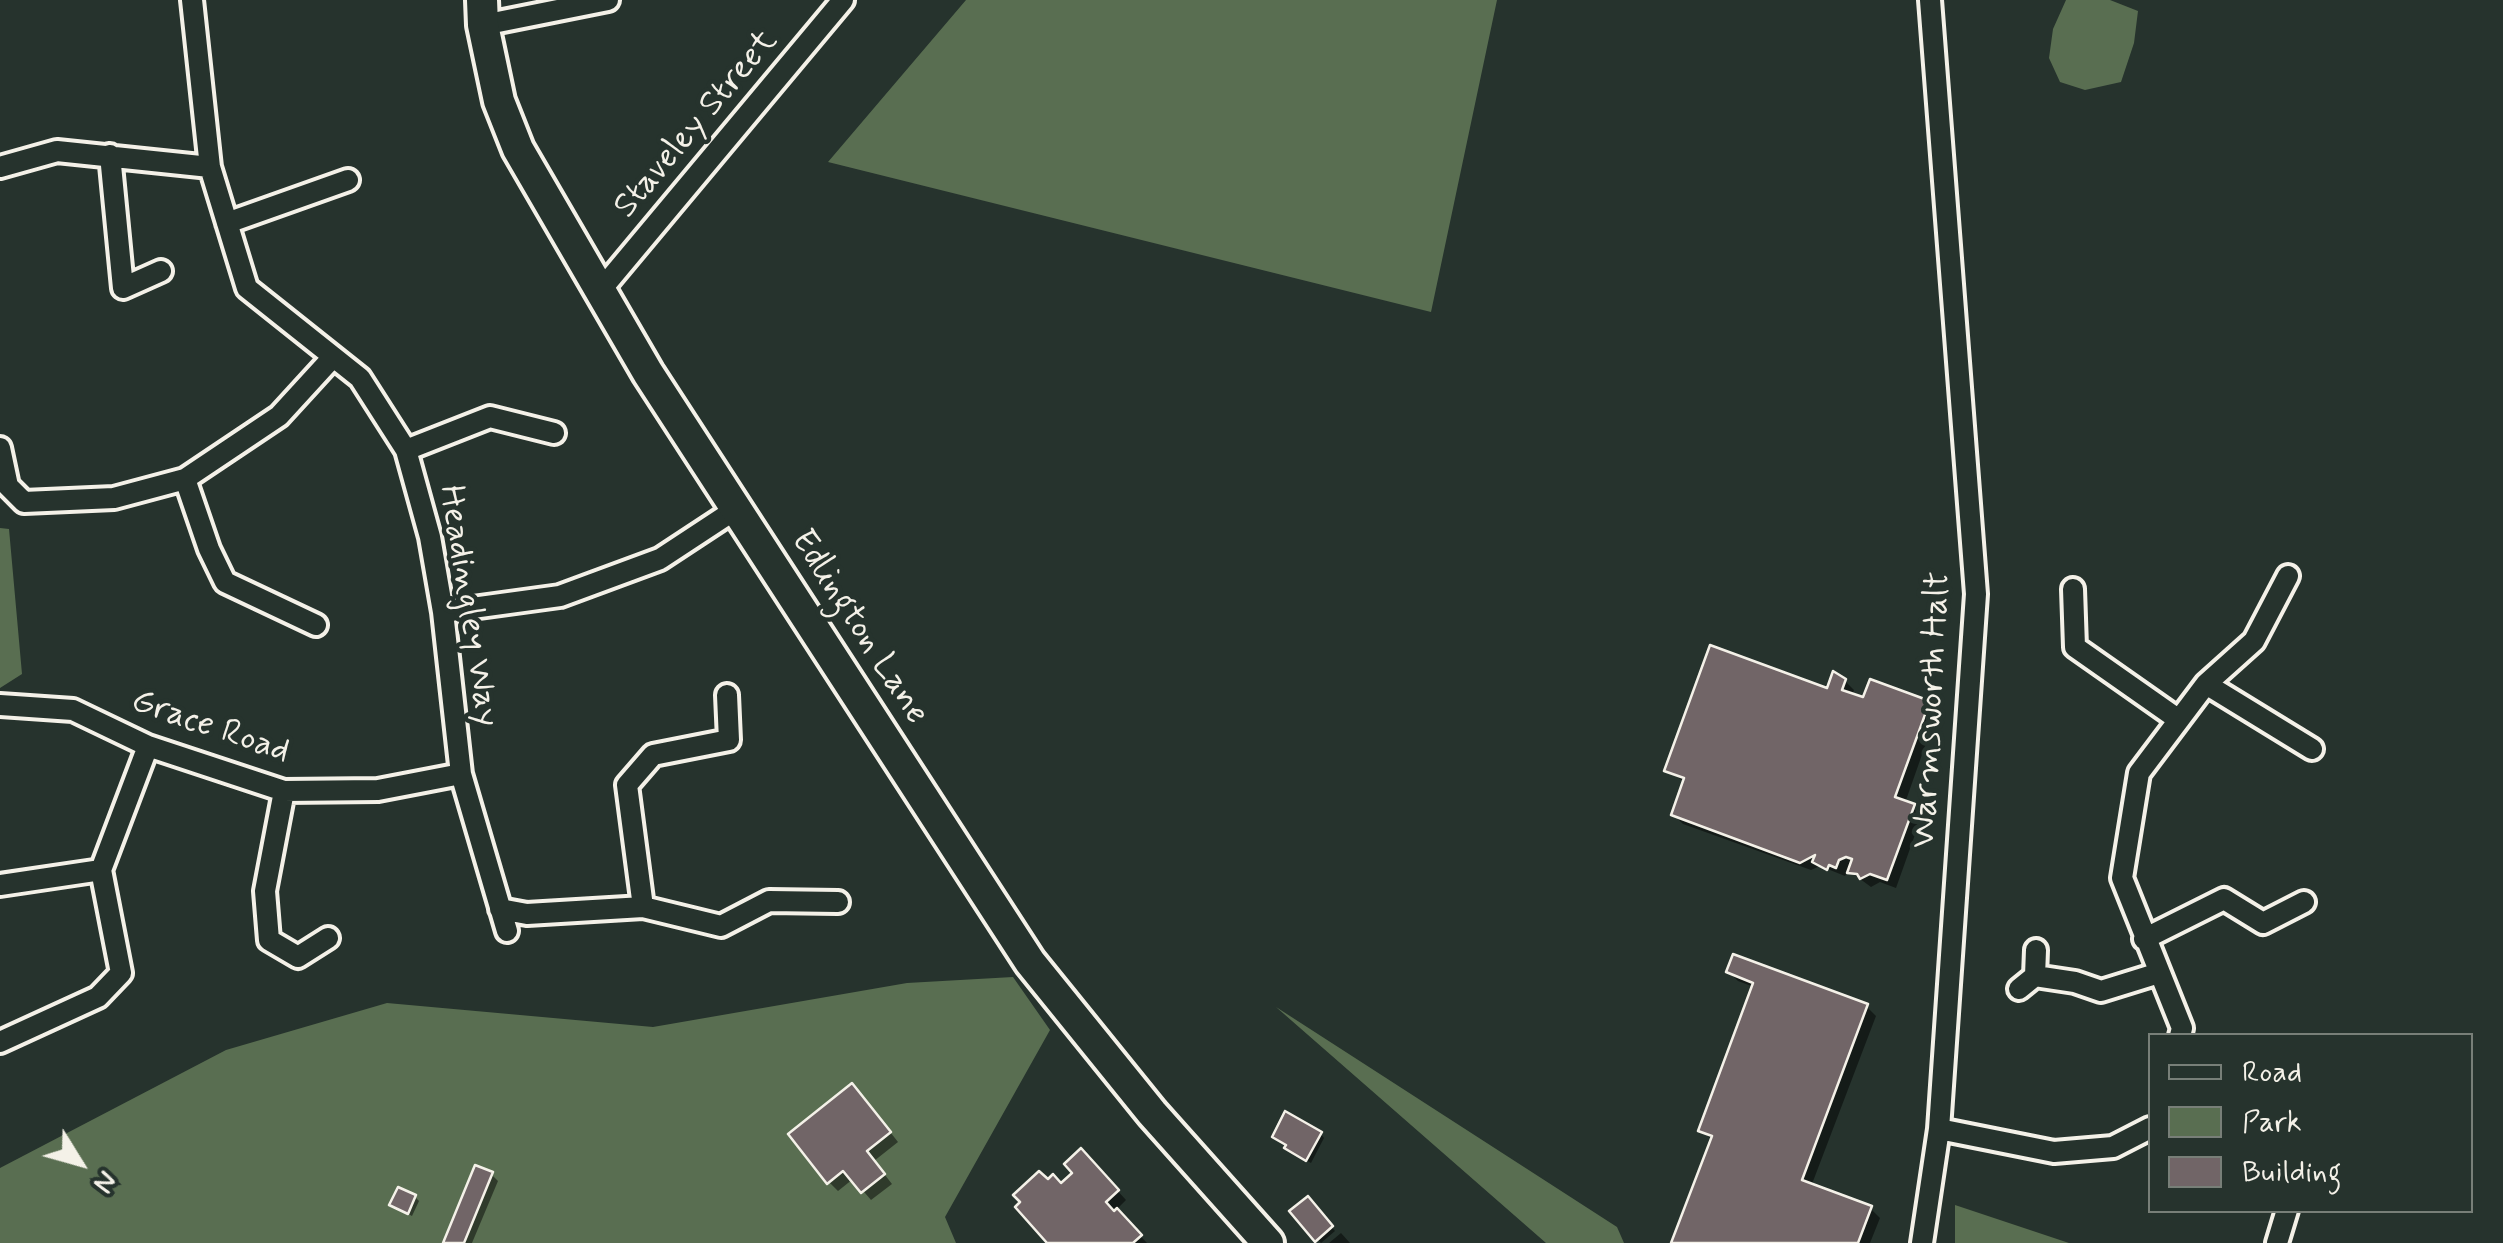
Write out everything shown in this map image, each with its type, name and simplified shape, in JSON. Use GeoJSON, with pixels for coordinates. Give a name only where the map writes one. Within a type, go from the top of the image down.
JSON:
{"type":"FeatureCollection","features":[{"type":"Feature","properties":{"kind":"main road","name":"Edlington Lane"},"geometry":{"type":"LineString","coordinates":[[483,12],[499,101],[518,149],[648,374],[1030,962],[1152,1113],[1268,1243]]}},
{"type":"Feature","properties":{"kind":"street","name":"Headingley Way"},"geometry":{"type":"LineString","coordinates":[[192,0],[210,167],[247,288],[360,378],[406,450],[430,537],[443,612],[461,774],[507,931]]}},
{"type":"Feature","properties":{"kind":"street"},"geometry":{"type":"LineString","coordinates":[[483,12],[608,0]]}},
{"type":"Feature","properties":{"kind":"street","name":"Staveley Street"},"geometry":{"type":"LineString","coordinates":[[600,291],[843,0]]}},
{"type":"Feature","properties":{"kind":"street","name":"Warmsworth Halt"},"geometry":{"type":"LineString","coordinates":[[1922,1243],[1938,1130],[1976,594],[1930,0]]}},
{"type":"Feature","properties":{"kind":"street"},"geometry":{"type":"LineString","coordinates":[[0,166],[57,151],[210,167]]}},
{"type":"Feature","properties":{"kind":"street"},"geometry":{"type":"LineString","coordinates":[[110,155],[123,288],[162,271]]}},
{"type":"Feature","properties":{"kind":"street"},"geometry":{"type":"LineString","coordinates":[[227,223],[348,180]]}},
{"type":"Feature","properties":{"kind":"street"},"geometry":{"type":"LineString","coordinates":[[0,448],[8,486],[24,502],[114,498],[184,480],[278,416],[334,357]]}},
{"type":"Feature","properties":{"kind":"street"},"geometry":{"type":"LineString","coordinates":[[406,450],[490,418],[554,433]]}},
{"type":"Feature","properties":{"kind":"street"},"geometry":{"type":"LineString","coordinates":[[184,480],[209,550],[226,582],[316,625]]}},
{"type":"Feature","properties":{"kind":"street"},"geometry":{"type":"LineString","coordinates":[[443,612],[560,596],[660,558],[736,509]]}},
{"type":"Feature","properties":{"kind":"street"},"geometry":{"type":"LineString","coordinates":[[2181,1033],[2122,878],[2140,773],[2206,684],[2254,641],[2288,576]]}},
{"type":"Feature","properties":{"kind":"street"},"geometry":{"type":"LineString","coordinates":[[2072,588],[2075,647],[2179,720]]}},
{"type":"Feature","properties":{"kind":"street"},"geometry":{"type":"LineString","coordinates":[[2206,684],[2312,748]]}},
{"type":"Feature","properties":{"kind":"street"},"geometry":{"type":"LineString","coordinates":[[643,907],[627,784],[653,755],[728,740],[727,694]]}},
{"type":"Feature","properties":{"kind":"street","name":"Grace Road"},"geometry":{"type":"LineString","coordinates":[[0,705],[73,710],[148,746],[284,792],[378,790],[461,774]]}},
{"type":"Feature","properties":{"kind":"street"},"geometry":{"type":"LineString","coordinates":[[0,1042],[98,997],[121,973],[101,870],[148,746]]}},
{"type":"Feature","properties":{"kind":"street"},"geometry":{"type":"LineString","coordinates":[[284,792],[265,891],[270,940],[298,957],[328,938]]}},
{"type":"Feature","properties":{"kind":"street"},"geometry":{"type":"LineString","coordinates":[[0,884],[101,870]]}},
{"type":"Feature","properties":{"kind":"street"},"geometry":{"type":"LineString","coordinates":[[2144,939],[2224,899],[2263,923],[2304,902]]}},
{"type":"Feature","properties":{"kind":"street"},"geometry":{"type":"LineString","coordinates":[[500,909],[526,914],[643,907],[722,926],[769,902],[838,902]]}},
{"type":"Feature","properties":{"kind":"street"},"geometry":{"type":"LineString","coordinates":[[2036,950],[2027,982],[2075,982],[2101,991],[2158,973]]}},
{"type":"Feature","properties":{"kind":"street"},"geometry":{"type":"LineString","coordinates":[[1938,1130],[2054,1152],[2113,1146],[2148,1129]]}},
{"type":"Feature","properties":{"kind":"street"},"geometry":{"type":"LineString","coordinates":[[2278,1243],[2286,1213]]}},
{"type":"Feature","properties":{"kind":"green space"},"geometry":{"type":"Polygon","coordinates":[[[966,0],[1497,0],[1431,312],[828,162],[966,0]]]}},
{"type":"Feature","properties":{"kind":"green space"},"geometry":{"type":"Polygon","coordinates":[[[2066,0],[2110,0],[2138,11],[2134,43],[2121,82],[2085,90],[2060,82],[2049,58],[2053,29],[2066,0]]]}},
{"type":"Feature","properties":{"kind":"green space"},"geometry":{"type":"Polygon","coordinates":[[[0,528],[9,529],[22,674],[0,688],[0,528]]]}},
{"type":"Feature","properties":{"kind":"green space"},"geometry":{"type":"Polygon","coordinates":[[[1013,977],[1050,1030],[945,1217],[956,1243],[0,1243],[0,1168],[226,1050],[387,1003],[653,1027],[907,983],[1013,977]]]}},
{"type":"Feature","properties":{"kind":"green space"},"geometry":{"type":"Polygon","coordinates":[[[1276,1007],[1617,1227],[1624,1243],[1546,1243],[1276,1007]]]}},
{"type":"Feature","properties":{"kind":"green space"},"geometry":{"type":"Polygon","coordinates":[[[1955,1205],[2069,1243],[1955,1243],[1955,1205]]]}},
{"type":"Feature","properties":{"kind":"building"},"geometry":{"type":"Polygon","coordinates":[[[1710,645],[1827,688],[1833,671],[1846,679],[1842,690],[1863,697],[1870,679],[1930,701],[1895,797],[1915,804],[1887,880],[1870,874],[1860,879],[1857,874],[1847,873],[1852,859],[1846,857],[1839,860],[1836,868],[1829,865],[1827,870],[1812,862],[1815,855],[1800,863],[1671,815],[1684,778],[1664,771],[1710,645]]]}},
{"type":"Feature","properties":{"kind":"building"},"geometry":{"type":"Polygon","coordinates":[[[1733,954],[1868,1004],[1802,1180],[1872,1206],[1858,1243],[1671,1243],[1712,1136],[1698,1131],[1753,983],[1726,972],[1733,954]]]}},
{"type":"Feature","properties":{"kind":"building"},"geometry":{"type":"Polygon","coordinates":[[[852,1083],[891,1132],[867,1151],[885,1174],[861,1193],[843,1171],[827,1184],[788,1134],[852,1083]]]}},
{"type":"Feature","properties":{"kind":"building"},"geometry":{"type":"Polygon","coordinates":[[[1285,1111],[1322,1132],[1306,1161],[1272,1137],[1285,1111]]]}},
{"type":"Feature","properties":{"kind":"building"},"geometry":{"type":"Polygon","coordinates":[[[1081,1148],[1119,1190],[1106,1202],[1114,1211],[1117,1208],[1142,1235],[1133,1243],[1047,1243],[1015,1207],[1020,1202],[1013,1195],[1039,1171],[1048,1179],[1053,1174],[1061,1183],[1072,1173],[1064,1164],[1081,1148]]]}},
{"type":"Feature","properties":{"kind":"building"},"geometry":{"type":"Polygon","coordinates":[[[475,1165],[493,1172],[464,1243],[443,1243],[475,1165]]]}},
{"type":"Feature","properties":{"kind":"building"},"geometry":{"type":"Polygon","coordinates":[[[398,1187],[416,1195],[408,1214],[389,1205],[398,1187]]]}},
{"type":"Feature","properties":{"kind":"building"},"geometry":{"type":"Polygon","coordinates":[[[1308,1196],[1333,1226],[1315,1242],[1289,1211],[1308,1196]]]}}]}
